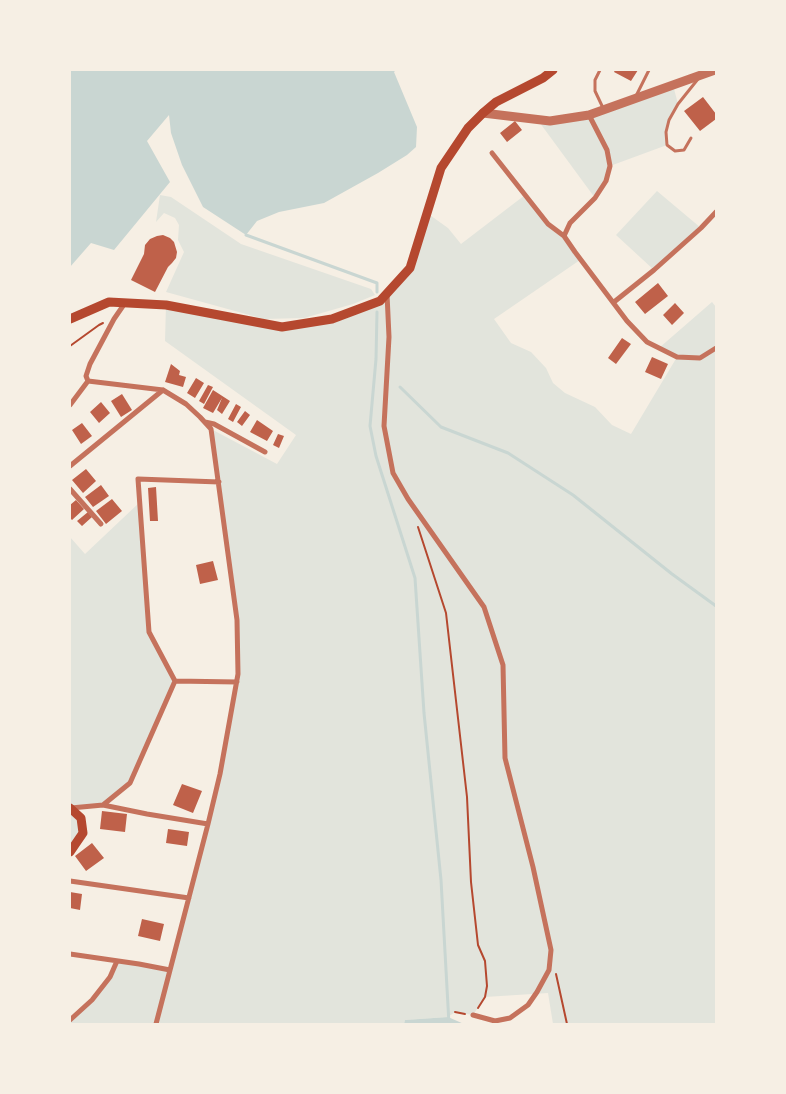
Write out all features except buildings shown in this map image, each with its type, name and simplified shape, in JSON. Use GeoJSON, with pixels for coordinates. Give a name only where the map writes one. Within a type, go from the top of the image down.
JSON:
{"type":"FeatureCollection","features":[{"type":"Feature","properties":{"kind":"main road"},"geometry":{"type":"LineString","coordinates":[[70,319],[109,302],[166,305],[282,327],[332,318],[385,296],[410,268],[441,168],[468,128],[496,102],[543,78],[553,70]]}},
{"type":"Feature","properties":{"kind":"main road"},"geometry":{"type":"LineString","coordinates":[[70,808],[81,818],[83,833],[70,852]]}},
{"type":"Feature","properties":{"kind":"street"},"geometry":{"type":"LineString","coordinates":[[483,113],[550,121],[590,115],[715,70]]}},
{"type":"Feature","properties":{"kind":"street"},"geometry":{"type":"LineString","coordinates":[[564,236],[570,223],[595,198],[606,181],[610,166],[607,150],[590,115]]}},
{"type":"Feature","properties":{"kind":"street"},"geometry":{"type":"LineString","coordinates":[[492,152],[548,224],[564,236],[627,321],[648,342],[677,357],[700,358],[716,348]]}},
{"type":"Feature","properties":{"kind":"street"},"geometry":{"type":"LineString","coordinates":[[614,302],[654,270],[716,212]]}},
{"type":"Feature","properties":{"kind":"street"},"geometry":{"type":"LineString","coordinates":[[385,296],[389,337],[384,426],[393,473],[408,499],[484,607],[503,665],[505,758],[533,867],[551,950],[549,970],[528,1005],[510,1018],[495,1021],[473,1015]]}},
{"type":"Feature","properties":{"kind":"street"},"geometry":{"type":"LineString","coordinates":[[88,381],[86,376],[90,364],[114,319],[125,303]]}},
{"type":"Feature","properties":{"kind":"street"},"geometry":{"type":"LineString","coordinates":[[88,381],[163,390],[186,404],[211,429],[237,620],[238,674],[220,774],[156,1024]]}},
{"type":"Feature","properties":{"kind":"street"},"geometry":{"type":"LineString","coordinates":[[70,404],[88,381]]}},
{"type":"Feature","properties":{"kind":"street"},"geometry":{"type":"LineString","coordinates":[[70,466],[163,390]]}},
{"type":"Feature","properties":{"kind":"street"},"geometry":{"type":"LineString","coordinates":[[204,422],[214,424],[266,452]]}},
{"type":"Feature","properties":{"kind":"street"},"geometry":{"type":"LineString","coordinates":[[175,681],[149,632],[138,479],[219,482]]}},
{"type":"Feature","properties":{"kind":"street"},"geometry":{"type":"LineString","coordinates":[[70,489],[102,524]]}},
{"type":"Feature","properties":{"kind":"street"},"geometry":{"type":"LineString","coordinates":[[175,681],[237,682]]}},
{"type":"Feature","properties":{"kind":"street"},"geometry":{"type":"LineString","coordinates":[[103,805],[130,783],[175,681]]}},
{"type":"Feature","properties":{"kind":"street"},"geometry":{"type":"LineString","coordinates":[[70,808],[103,805],[208,824]]}},
{"type":"Feature","properties":{"kind":"street"},"geometry":{"type":"LineString","coordinates":[[70,881],[189,898]]}},
{"type":"Feature","properties":{"kind":"street"},"geometry":{"type":"LineString","coordinates":[[70,954],[170,970]]}},
{"type":"Feature","properties":{"kind":"street"},"geometry":{"type":"LineString","coordinates":[[70,1020],[92,1000],[110,977],[116,961]]}},
{"type":"Feature","properties":{"kind":"lane"},"geometry":{"type":"LineString","coordinates":[[600,70],[595,80],[595,91],[604,110]]}},
{"type":"Feature","properties":{"kind":"lane"},"geometry":{"type":"LineString","coordinates":[[634,99],[649,70]]}},
{"type":"Feature","properties":{"kind":"lane"},"geometry":{"type":"LineString","coordinates":[[691,138],[684,150],[675,152],[667,145],[666,132],[668,120],[701,75]]}},
{"type":"Feature","properties":{"kind":"path"},"geometry":{"type":"LineString","coordinates":[[70,346],[99,325],[114,319]]}},
{"type":"Feature","properties":{"kind":"path"},"geometry":{"type":"LineString","coordinates":[[417,524],[446,613],[468,797],[471,882],[478,945],[485,961],[487,986],[485,997],[473,1015],[455,1012]]}},
{"type":"Feature","properties":{"kind":"path"},"geometry":{"type":"LineString","coordinates":[[554,967],[567,1024]]}},
{"type":"Feature","properties":{"kind":"shaded area"},"geometry":{"type":"Polygon","coordinates":[[[70,70],[396,70],[394,72],[417,127],[416,147],[407,155],[378,173],[324,203],[279,212],[257,221],[246,235],[203,207],[182,165],[171,133],[169,115],[147,141],[170,182],[114,250],[91,243],[70,267],[70,70]]]}},
{"type":"Feature","properties":{"kind":"shaded area"},"geometry":{"type":"Polygon","coordinates":[[[673,85],[678,104],[669,120],[666,132],[667,145],[610,166],[606,181],[595,198],[537,119],[589,115],[673,85]]]}},
{"type":"Feature","properties":{"kind":"shaded area"},"geometry":{"type":"Polygon","coordinates":[[[657,191],[701,228],[654,270],[616,235],[657,191]]]}},
{"type":"Feature","properties":{"kind":"shaded area"},"geometry":{"type":"Polygon","coordinates":[[[160,195],[171,197],[241,244],[371,289],[375,295],[353,304],[304,318],[264,319],[166,292],[184,252],[178,240],[179,225],[175,218],[164,213],[156,222],[160,195]]]}},
{"type":"Feature","properties":{"kind":"shaded area"},"geometry":{"type":"Polygon","coordinates":[[[525,195],[548,224],[564,236],[580,260],[494,319],[511,343],[531,352],[546,368],[553,383],[565,393],[595,407],[612,425],[631,434],[677,357],[659,348],[712,302],[716,307],[716,1024],[553,1024],[548,993],[485,997],[473,1015],[455,1012],[448,1017],[405,1020],[404,1024],[70,1024],[70,1020],[92,1000],[110,977],[117,961],[170,970],[208,824],[238,674],[237,620],[211,429],[277,464],[296,435],[165,341],[166,305],[282,327],[332,319],[380,301],[410,268],[427,213],[448,228],[461,244],[525,195]]]}},
{"type":"Feature","properties":{"kind":"shaded area"},"geometry":{"type":"Polygon","coordinates":[[[140,502],[149,632],[175,681],[130,783],[103,805],[71,808],[81,818],[83,833],[70,852],[70,537],[85,554],[140,502]]]}},
{"type":"Feature","properties":{"kind":"shaded area"},"geometry":{"type":"Polygon","coordinates":[[[448,1017],[464,1024],[404,1024],[405,1020],[448,1017]]]}},
{"type":"Feature","properties":{"kind":"waterway"},"geometry":{"type":"LineString","coordinates":[[246,235],[377,283],[377,292]]}},
{"type":"Feature","properties":{"kind":"waterway"},"geometry":{"type":"LineString","coordinates":[[377,312],[376,359],[370,426],[376,456],[415,578],[424,713],[441,880],[449,1024]]}},
{"type":"Feature","properties":{"kind":"waterway"},"geometry":{"type":"LineString","coordinates":[[400,387],[441,427],[508,453],[573,495],[672,574],[716,606]]}}]}
